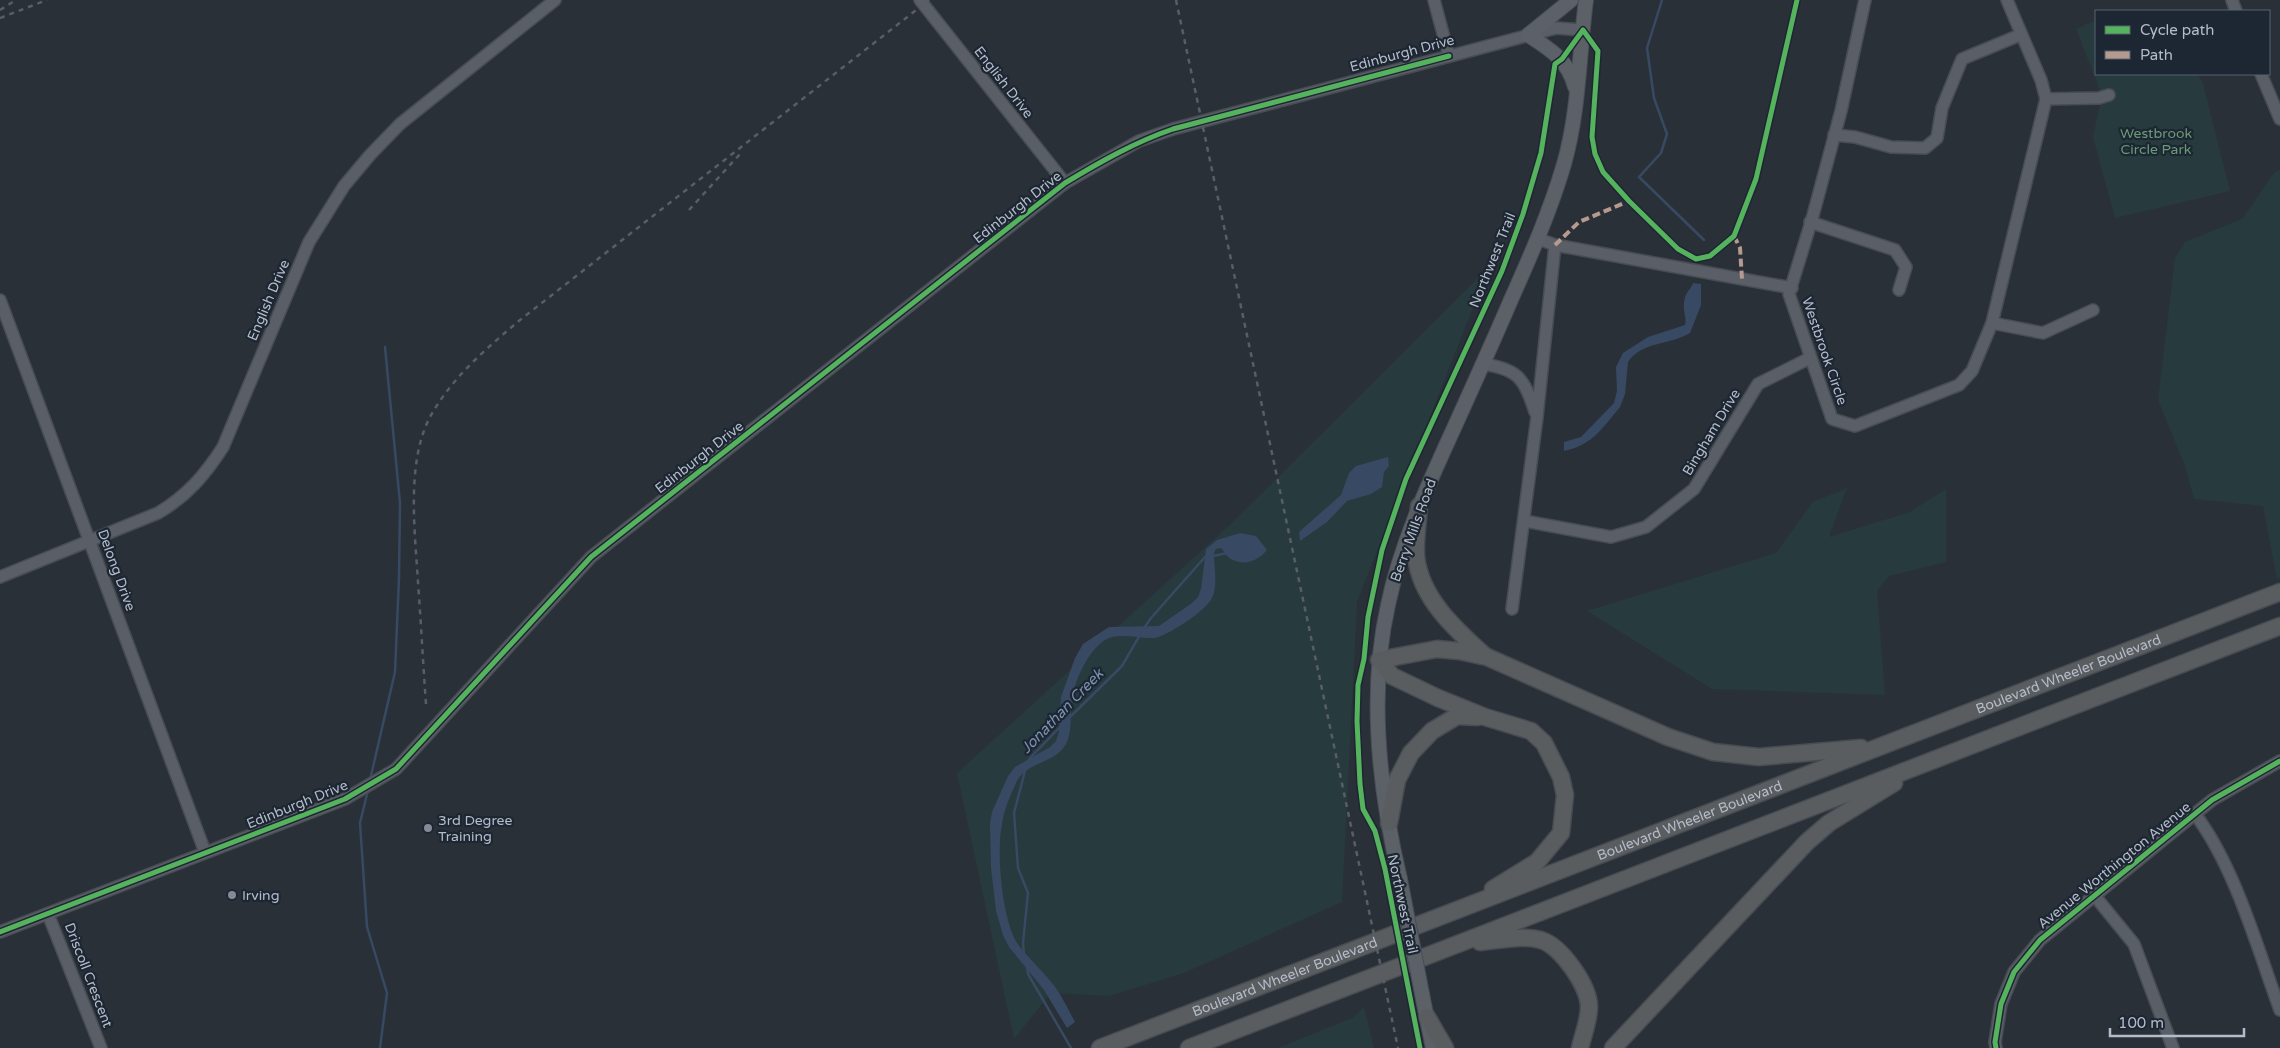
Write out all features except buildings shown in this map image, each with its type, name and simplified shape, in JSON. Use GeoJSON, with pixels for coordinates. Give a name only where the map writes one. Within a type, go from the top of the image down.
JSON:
{"type":"FeatureCollection","features":[{"type":"Feature","properties":{"kind":"highway"},"geometry":{"type":"LineString","coordinates":[[1419,506],[1416,557],[1425,584],[1441,614],[1487,657]]}},
{"type":"Feature","properties":{"kind":"highway","name":"Boulevard Wheeler Boulevard"},"geometry":{"type":"LineString","coordinates":[[1100,1048],[1468,905],[1532,883],[2280,592]]}},
{"type":"Feature","properties":{"kind":"highway"},"geometry":{"type":"LineString","coordinates":[[1189,1048],[2280,626]]}},
{"type":"Feature","properties":{"kind":"highway"},"geometry":{"type":"LineString","coordinates":[[1468,905],[1537,862],[1561,833],[1565,795],[1561,777],[1544,743],[1531,731],[1438,698],[1392,676],[1379,660],[1437,649],[1459,650],[1487,657],[1668,737],[1713,752],[1759,757],[1857,749],[2020,692]]}},
{"type":"Feature","properties":{"kind":"highway"},"geometry":{"type":"LineString","coordinates":[[1389,823],[1397,780],[1411,753],[1432,731],[1457,716],[1486,716]]}},
{"type":"Feature","properties":{"kind":"highway"},"geometry":{"type":"LineString","coordinates":[[1613,1048],[1807,842],[1829,823],[1931,761]]}},
{"type":"Feature","properties":{"kind":"highway"},"geometry":{"type":"LineString","coordinates":[[1453,945],[1518,938],[1542,941],[1563,956],[1580,979],[1589,1006],[1580,1048]]}},
{"type":"Feature","properties":{"kind":"highway"},"geometry":{"type":"LineString","coordinates":[[1428,1017],[1445,1048]]}},
{"type":"Feature","properties":{"kind":"main road"},"geometry":{"type":"LineString","coordinates":[[1571,0],[1528,35],[1552,50],[1562,59],[1573,77],[1576,91]]}},
{"type":"Feature","properties":{"kind":"main road","name":"Berry Mills Road"},"geometry":{"type":"LineString","coordinates":[[1433,1048],[1383,791],[1379,742],[1379,660],[1388,604],[1398,565],[1419,506],[1538,239],[1564,164],[1570,137],[1586,0]]}},
{"type":"Feature","properties":{"kind":"street","name":"English Drive"},"geometry":{"type":"LineString","coordinates":[[0,577],[158,513],[176,503],[198,483],[223,447],[309,242],[344,186],[400,124],[555,0]]}},
{"type":"Feature","properties":{"kind":"street","name":"English Drive"},"geometry":{"type":"LineString","coordinates":[[920,0],[1066,183]]}},
{"type":"Feature","properties":{"kind":"street"},"geometry":{"type":"LineString","coordinates":[[1434,0],[1449,56]]}},
{"type":"Feature","properties":{"kind":"street","name":"Westbrook Circle"},"geometry":{"type":"LineString","coordinates":[[1866,0],[1834,135],[1812,219],[1789,294],[1832,419],[1856,426],[1959,385],[1972,371],[1992,323],[2046,99]]}},
{"type":"Feature","properties":{"kind":"street"},"geometry":{"type":"LineString","coordinates":[[2007,0],[2046,99],[2099,98],[2109,95]]}},
{"type":"Feature","properties":{"kind":"street","name":"Edinburgh Drive"},"geometry":{"type":"LineString","coordinates":[[0,932],[345,799],[396,768],[591,557],[1066,183],[1139,141],[1165,132],[1556,28],[1583,30]]}},
{"type":"Feature","properties":{"kind":"street"},"geometry":{"type":"LineString","coordinates":[[1834,135],[1855,137],[1891,147],[1925,148],[1937,138],[1942,108],[1962,59],[2020,35]]}},
{"type":"Feature","properties":{"kind":"street"},"geometry":{"type":"LineString","coordinates":[[2261,75],[2280,119]]}},
{"type":"Feature","properties":{"kind":"street"},"geometry":{"type":"LineString","coordinates":[[1810,222],[1896,250],[1906,267],[1899,290]]}},
{"type":"Feature","properties":{"kind":"street"},"geometry":{"type":"LineString","coordinates":[[1538,239],[1792,288]]}},
{"type":"Feature","properties":{"kind":"street"},"geometry":{"type":"LineString","coordinates":[[1512,609],[1556,244]]}},
{"type":"Feature","properties":{"kind":"street","name":"Delong Drive"},"geometry":{"type":"LineString","coordinates":[[0,300],[205,852]]}},
{"type":"Feature","properties":{"kind":"street"},"geometry":{"type":"LineString","coordinates":[[1992,323],[2043,333],[2093,310]]}},
{"type":"Feature","properties":{"kind":"street","name":"Bingham Drive"},"geometry":{"type":"LineString","coordinates":[[1524,521],[1611,537],[1646,527],[1694,489],[1758,384],[1810,358]]}},
{"type":"Feature","properties":{"kind":"street"},"geometry":{"type":"LineString","coordinates":[[1483,364],[1506,367],[1520,378],[1529,393],[1536,417]]}},
{"type":"Feature","properties":{"kind":"street","name":"Avenue Worthington Avenue"},"geometry":{"type":"LineString","coordinates":[[1996,1048],[1995,1042],[2001,1004],[2014,972],[2040,940],[2212,800],[2280,761]]}},
{"type":"Feature","properties":{"kind":"street"},"geometry":{"type":"LineString","coordinates":[[2195,814],[2210,834],[2233,884],[2280,1010]]}},
{"type":"Feature","properties":{"kind":"street"},"geometry":{"type":"LineString","coordinates":[[2094,895],[2134,944],[2173,1048]]}},
{"type":"Feature","properties":{"kind":"street","name":"Driscoll Crescent"},"geometry":{"type":"LineString","coordinates":[[48,914],[101,1048]]}},
{"type":"Feature","properties":{"kind":"green space","name":"Westbrook Circle Park"},"geometry":{"type":"Polygon","coordinates":[[[2095,20],[2095,75],[2196,75],[2202,80],[2230,191],[2115,218],[2093,137],[2102,95],[2076,29],[2095,20]]]}},
{"type":"Feature","properties":{"kind":"green space"},"geometry":{"type":"Polygon","coordinates":[[[2280,170],[2280,577],[2277,579],[2263,506],[2194,499],[2185,466],[2158,400],[2175,258],[2185,242],[2242,219],[2274,173],[2280,170]]]}},
{"type":"Feature","properties":{"kind":"green space"},"geometry":{"type":"Polygon","coordinates":[[[1489,267],[1357,602],[1342,902],[1184,973],[1109,996],[1051,993],[1014,1039],[957,773],[1234,521],[1489,267]]]}},
{"type":"Feature","properties":{"kind":"green space"},"geometry":{"type":"Polygon","coordinates":[[[1847,488],[1829,537],[1910,512],[1946,489],[1946,562],[1889,576],[1877,591],[1885,695],[1712,689],[1587,611],[1776,553],[1813,502],[1847,488]]]}},
{"type":"Feature","properties":{"kind":"green space"},"geometry":{"type":"Polygon","coordinates":[[[1364,1007],[1374,1048],[1278,1048],[1354,1017],[1364,1007]]]}},
{"type":"Feature","properties":{"kind":"water"},"geometry":{"type":"Polygon","coordinates":[[[1693,283],[1701,284],[1701,305],[1690,333],[1641,350],[1634,355],[1628,362],[1625,394],[1620,407],[1590,440],[1564,451],[1564,442],[1581,437],[1614,403],[1617,391],[1616,367],[1623,353],[1648,337],[1685,325],[1685,300],[1693,283]]]}},
{"type":"Feature","properties":{"kind":"water"},"geometry":{"type":"Polygon","coordinates":[[[1388,457],[1389,466],[1384,472],[1382,487],[1371,494],[1347,501],[1327,522],[1300,541],[1299,532],[1341,495],[1349,473],[1356,466],[1388,457]]]}},
{"type":"Feature","properties":{"kind":"water"},"geometry":{"type":"Polygon","coordinates":[[[1240,533],[1256,536],[1267,550],[1260,557],[1252,561],[1237,562],[1231,559],[1221,548],[1216,549],[1214,553],[1214,593],[1209,603],[1195,616],[1160,636],[1148,638],[1116,636],[1105,640],[1093,651],[1083,667],[1073,693],[1069,734],[1064,747],[1051,758],[1022,774],[1006,807],[1000,836],[1000,867],[1007,918],[1017,943],[1052,983],[1067,1007],[1075,1022],[1067,1028],[1044,990],[1009,947],[1003,935],[996,911],[991,868],[990,824],[992,812],[1008,776],[1015,767],[1050,747],[1056,741],[1059,732],[1061,697],[1075,658],[1083,644],[1109,627],[1159,626],[1192,603],[1198,597],[1201,589],[1206,549],[1217,540],[1240,533]]]}},
{"type":"Feature","properties":{"kind":"waterway","name":"Jonathan Creek"},"geometry":{"type":"LineString","coordinates":[[1662,0],[1647,48],[1654,98],[1667,134],[1661,153],[1639,177],[1704,240]]}},
{"type":"Feature","properties":{"kind":"waterway"},"geometry":{"type":"LineString","coordinates":[[370,780],[395,672],[399,578],[400,503],[385,347]]}},
{"type":"Feature","properties":{"kind":"waterway","name":"Jonathan Creek"},"geometry":{"type":"LineString","coordinates":[[1213,556],[1227,553]]}},
{"type":"Feature","properties":{"kind":"waterway","name":"Jonathan Creek"},"geometry":{"type":"LineString","coordinates":[[1144,628],[1205,557]]}},
{"type":"Feature","properties":{"kind":"waterway","name":"Jonathan Creek"},"geometry":{"type":"LineString","coordinates":[[1069,718],[1122,666],[1140,635]]}},
{"type":"Feature","properties":{"kind":"waterway","name":"Jonathan Creek"},"geometry":{"type":"LineString","coordinates":[[1029,759],[1060,727]]}},
{"type":"Feature","properties":{"kind":"waterway","name":"Jonathan Creek"},"geometry":{"type":"LineString","coordinates":[[1024,954],[1023,943],[1028,893],[1018,868],[1014,813],[1025,771]]}},
{"type":"Feature","properties":{"kind":"waterway"},"geometry":{"type":"LineString","coordinates":[[368,790],[360,823],[367,927],[387,993],[380,1048]]}},
{"type":"Feature","properties":{"kind":"waterway","name":"Jonathan Creek"},"geometry":{"type":"LineString","coordinates":[[1027,967],[1028,974],[1071,1048]]}},
{"type":"Feature","properties":{"kind":"railway"},"geometry":{"type":"LineString","coordinates":[[0,10],[16,0]]}},
{"type":"Feature","properties":{"kind":"railway"},"geometry":{"type":"LineString","coordinates":[[0,18],[47,0]]}},
{"type":"Feature","properties":{"kind":"railway"},"geometry":{"type":"LineString","coordinates":[[426,704],[415,542],[415,476],[422,435],[430,417],[449,389],[471,364],[520,320],[929,0]]}},
{"type":"Feature","properties":{"kind":"railway"},"geometry":{"type":"LineString","coordinates":[[1176,0],[1398,1048]]}},
{"type":"Feature","properties":{"kind":"railway"},"geometry":{"type":"LineString","coordinates":[[689,210],[740,154]]}},
{"type":"Feature","properties":{"kind":"marked path"},"geometry":{"type":"LineString","coordinates":[[1555,245],[1579,222],[1629,201]]}},
{"type":"Feature","properties":{"kind":"marked path"},"geometry":{"type":"LineString","coordinates":[[1734,236],[1740,248],[1742,279]]}},
{"type":"Feature","properties":{"kind":"cycle path","name":"Northwest Trail"},"geometry":{"type":"LineString","coordinates":[[1420,1048],[1385,869],[1375,831],[1363,809],[1357,721],[1358,685],[1364,659],[1368,617],[1382,550],[1406,479],[1502,271],[1523,214],[1541,153],[1555,64],[1562,59],[1583,30],[1598,51],[1592,137],[1595,154],[1603,172],[1629,201],[1678,249],[1696,259],[1710,256],[1734,236],[1756,179],[1797,0]]}},
{"type":"Feature","properties":{"kind":"cycle path"},"geometry":{"type":"LineString","coordinates":[[0,932],[345,799],[396,769],[591,557],[1065,183],[1118,153],[1173,129],[1449,56]]}},
{"type":"Feature","properties":{"kind":"cycle path"},"geometry":{"type":"LineString","coordinates":[[1996,1048],[1995,1042],[2001,1004],[2014,972],[2040,940],[2212,800],[2280,761]]}},
{"type":"Feature","properties":{"kind":"place","name":"3rd Degree Training"},"geometry":{"type":"Point","coordinates":[428,828]}},
{"type":"Feature","properties":{"kind":"place","name":"Irving"},"geometry":{"type":"Point","coordinates":[232,895]}}]}
